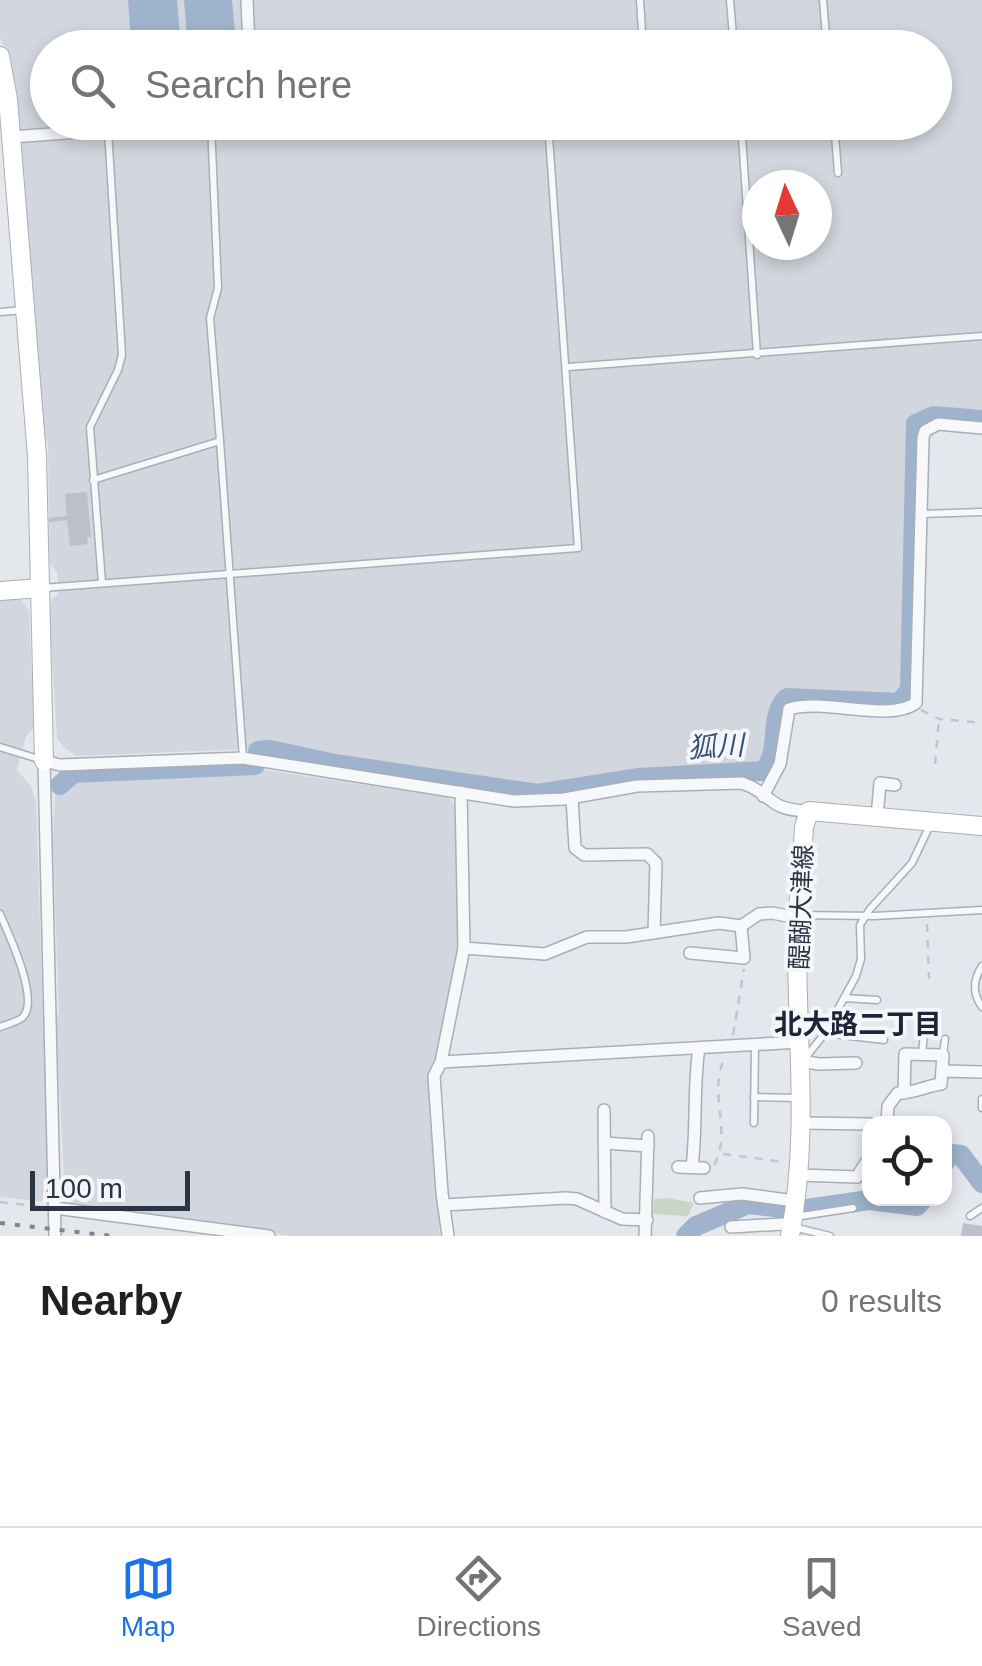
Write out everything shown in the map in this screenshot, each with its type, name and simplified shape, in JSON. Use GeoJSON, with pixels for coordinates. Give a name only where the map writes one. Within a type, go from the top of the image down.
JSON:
{"type":"FeatureCollection","features":[{"type":"Feature","properties":{"kind":"street"},"geometry":{"type":"LineString","coordinates":[[247,0],[248,30]]}},
{"type":"Feature","properties":{"kind":"street"},"geometry":{"type":"LineString","coordinates":[[0,56],[12,138],[37,456],[55,1236]]}},
{"type":"Feature","properties":{"kind":"street"},"geometry":{"type":"LineString","coordinates":[[12,138],[30,136]]}},
{"type":"Feature","properties":{"kind":"street"},"geometry":{"type":"LineString","coordinates":[[763,796],[780,764],[789,709],[842,706],[889,710],[906,709],[916,703],[925,431],[938,424],[982,428]]}},
{"type":"Feature","properties":{"kind":"street"},"geometry":{"type":"LineString","coordinates":[[0,592],[41,588]]}},
{"type":"Feature","properties":{"kind":"street"},"geometry":{"type":"LineString","coordinates":[[44,761],[66,765],[243,758],[514,801],[572,798],[636,786],[742,782],[778,808],[809,812]]}},
{"type":"Feature","properties":{"kind":"street"},"geometry":{"type":"LineString","coordinates":[[877,817],[880,783],[895,785]]}},
{"type":"Feature","properties":{"kind":"street"},"geometry":{"type":"LineString","coordinates":[[448,1236],[434,1076],[441,1062],[464,948],[461,792]]}},
{"type":"Feature","properties":{"kind":"street"},"geometry":{"type":"LineString","coordinates":[[572,798],[575,848],[584,855],[647,854],[656,862],[654,932]]}},
{"type":"Feature","properties":{"kind":"street","name":"醍醐大津線"},"geometry":{"type":"LineString","coordinates":[[793,1217],[803,1098],[798,916],[804,828],[809,812],[982,826]]}},
{"type":"Feature","properties":{"kind":"street"},"geometry":{"type":"LineString","coordinates":[[464,948],[545,954],[587,937],[718,923],[741,926],[760,914],[798,916]]}},
{"type":"Feature","properties":{"kind":"street"},"geometry":{"type":"LineString","coordinates":[[690,953],[744,958],[741,926]]}},
{"type":"Feature","properties":{"kind":"street"},"geometry":{"type":"LineString","coordinates":[[441,1062],[755,1045],[801,1052],[818,1064],[856,1063]]}},
{"type":"Feature","properties":{"kind":"street"},"geometry":{"type":"LineString","coordinates":[[678,1167],[702,1168],[696,1136],[695,1074],[700,1048]]}},
{"type":"Feature","properties":{"kind":"street"},"geometry":{"type":"LineString","coordinates":[[887,1116],[888,1106],[898,1093],[904,1093],[942,1084],[943,1055],[905,1054],[904,1093]]}},
{"type":"Feature","properties":{"kind":"street"},"geometry":{"type":"LineString","coordinates":[[942,1071],[982,1072]]}},
{"type":"Feature","properties":{"kind":"street"},"geometry":{"type":"LineString","coordinates":[[604,1110],[605,1212]]}},
{"type":"Feature","properties":{"kind":"street"},"geometry":{"type":"LineString","coordinates":[[802,1123],[862,1126]]}},
{"type":"Feature","properties":{"kind":"street"},"geometry":{"type":"LineString","coordinates":[[605,1143],[648,1141],[645,1236]]}},
{"type":"Feature","properties":{"kind":"street"},"geometry":{"type":"LineString","coordinates":[[800,1167],[856,1177],[862,1168]]}},
{"type":"Feature","properties":{"kind":"street"},"geometry":{"type":"LineString","coordinates":[[700,1198],[742,1194],[793,1217]]}},
{"type":"Feature","properties":{"kind":"street"},"geometry":{"type":"LineString","coordinates":[[444,1206],[566,1198],[622,1218],[646,1220]]}},
{"type":"Feature","properties":{"kind":"street"},"geometry":{"type":"LineString","coordinates":[[55,1208],[268,1236]]}},
{"type":"Feature","properties":{"kind":"street"},"geometry":{"type":"LineString","coordinates":[[731,1227],[793,1217]]}},
{"type":"Feature","properties":{"kind":"lane"},"geometry":{"type":"LineString","coordinates":[[640,0],[642,30]]}},
{"type":"Feature","properties":{"kind":"lane"},"geometry":{"type":"LineString","coordinates":[[730,0],[732,30]]}},
{"type":"Feature","properties":{"kind":"lane"},"geometry":{"type":"LineString","coordinates":[[823,0],[826,30]]}},
{"type":"Feature","properties":{"kind":"lane"},"geometry":{"type":"LineString","coordinates":[[102,583],[90,427],[122,355],[109,140]]}},
{"type":"Feature","properties":{"kind":"lane"},"geometry":{"type":"LineString","coordinates":[[212,140],[218,288],[210,318],[243,758]]}},
{"type":"Feature","properties":{"kind":"lane"},"geometry":{"type":"LineString","coordinates":[[41,588],[578,548],[549,140]]}},
{"type":"Feature","properties":{"kind":"lane"},"geometry":{"type":"LineString","coordinates":[[742,140],[757,355]]}},
{"type":"Feature","properties":{"kind":"lane"},"geometry":{"type":"LineString","coordinates":[[835,140],[838,173]]}},
{"type":"Feature","properties":{"kind":"lane"},"geometry":{"type":"LineString","coordinates":[[0,312],[26,310]]}},
{"type":"Feature","properties":{"kind":"lane"},"geometry":{"type":"LineString","coordinates":[[568,367],[982,336]]}},
{"type":"Feature","properties":{"kind":"lane"},"geometry":{"type":"LineString","coordinates":[[94,480],[220,440]]}},
{"type":"Feature","properties":{"kind":"lane"},"geometry":{"type":"LineString","coordinates":[[922,514],[982,512]]}},
{"type":"Feature","properties":{"kind":"lane"},"geometry":{"type":"LineString","coordinates":[[0,748],[44,761]]}},
{"type":"Feature","properties":{"kind":"lane"},"geometry":{"type":"LineString","coordinates":[[801,1052],[825,1033],[860,967],[859,932],[867,915],[912,864],[931,822]]}},
{"type":"Feature","properties":{"kind":"lane"},"geometry":{"type":"LineString","coordinates":[[798,916],[982,910]]}},
{"type":"Feature","properties":{"kind":"lane"},"geometry":{"type":"LineString","coordinates":[[0,914],[23,970],[27,1008],[23,1016],[0,1027]]}},
{"type":"Feature","properties":{"kind":"lane"},"geometry":{"type":"LineString","coordinates":[[982,966],[975,983],[976,1000],[982,1007]]}},
{"type":"Feature","properties":{"kind":"lane"},"geometry":{"type":"LineString","coordinates":[[844,998],[877,1000]]}},
{"type":"Feature","properties":{"kind":"lane"},"geometry":{"type":"LineString","coordinates":[[922,1054],[924,1032]]}},
{"type":"Feature","properties":{"kind":"lane"},"geometry":{"type":"LineString","coordinates":[[825,1033],[884,1040]]}},
{"type":"Feature","properties":{"kind":"lane"},"geometry":{"type":"LineString","coordinates":[[943,1055],[945,1039]]}},
{"type":"Feature","properties":{"kind":"lane"},"geometry":{"type":"LineString","coordinates":[[754,1122],[755,1045]]}},
{"type":"Feature","properties":{"kind":"lane"},"geometry":{"type":"LineString","coordinates":[[754,1098],[803,1098]]}},
{"type":"Feature","properties":{"kind":"lane"},"geometry":{"type":"LineString","coordinates":[[982,1099],[982,1108]]}},
{"type":"Feature","properties":{"kind":"lane"},"geometry":{"type":"LineString","coordinates":[[793,1217],[852,1208]]}},
{"type":"Feature","properties":{"kind":"lane"},"geometry":{"type":"LineString","coordinates":[[970,1216],[982,1208]]}},
{"type":"Feature","properties":{"kind":"lane"},"geometry":{"type":"LineString","coordinates":[[793,1217],[830,1236]]}},
{"type":"Feature","properties":{"kind":"path"},"geometry":{"type":"LineString","coordinates":[[916,703],[939,719],[982,724]]}},
{"type":"Feature","properties":{"kind":"path"},"geometry":{"type":"LineString","coordinates":[[936,764],[939,719]]}},
{"type":"Feature","properties":{"kind":"path"},"geometry":{"type":"LineString","coordinates":[[927,912],[929,979]]}},
{"type":"Feature","properties":{"kind":"path"},"geometry":{"type":"LineString","coordinates":[[720,1154],[717,1077],[731,1046],[744,958]]}},
{"type":"Feature","properties":{"kind":"path"},"geometry":{"type":"LineString","coordinates":[[702,1168],[720,1154],[800,1167]]}},
{"type":"Feature","properties":{"kind":"path"},"geometry":{"type":"LineString","coordinates":[[0,1202],[55,1208]]}},
{"type":"Feature","properties":{"kind":"shaded area"},"geometry":{"type":"Polygon","coordinates":[[[0,0],[982,0],[982,417],[935,413],[911,423],[907,691],[899,700],[786,695],[774,704],[768,761],[761,766],[629,774],[536,787],[277,748],[77,756],[57,739],[49,609],[52,599],[59,594],[57,572],[50,564],[48,443],[40,427],[7,55],[0,37],[0,0]]]}},
{"type":"Feature","properties":{"kind":"shaded area"},"geometry":{"type":"Polygon","coordinates":[[[0,596],[18,596],[29,610],[34,728],[26,736],[17,770],[31,786],[36,802],[49,1202],[0,1197],[0,596]]]}},
{"type":"Feature","properties":{"kind":"shaded area"},"geometry":{"type":"Polygon","coordinates":[[[257,769],[448,797],[456,806],[458,954],[439,1048],[428,1073],[440,1236],[290,1236],[70,1206],[65,1197],[56,1017],[59,1014],[55,795],[74,777],[257,769]]]}},
{"type":"Feature","properties":{"kind":"green space"},"geometry":{"type":"Polygon","coordinates":[[[654,1199],[694,1203],[688,1216],[653,1214],[654,1199]]]}},
{"type":"Feature","properties":{"kind":"water"},"geometry":{"type":"Polygon","coordinates":[[[128,0],[177,0],[179,30],[130,30],[128,0]]]}},
{"type":"Feature","properties":{"kind":"water"},"geometry":{"type":"Polygon","coordinates":[[[184,0],[232,0],[235,30],[186,30],[184,0]]]}},
{"type":"Feature","properties":{"kind":"building"},"geometry":{"type":"Polygon","coordinates":[[[87,492],[91,537],[87,537],[88,544],[70,546],[67,520],[49,522],[49,518],[67,516],[65,494],[87,492]]]}},
{"type":"Feature","properties":{"kind":"building"},"geometry":{"type":"Polygon","coordinates":[[[963,1223],[982,1226],[982,1236],[961,1236],[963,1223]]]}},
{"type":"Feature","properties":{"kind":"waterway","name":"狐川"},"geometry":{"type":"LineString","coordinates":[[258,751],[538,794],[639,778],[764,771],[773,753],[778,714],[787,698],[899,703],[910,690],[916,424],[934,416],[982,420]]}},
{"type":"Feature","properties":{"kind":"waterway","name":"狐川"},"geometry":{"type":"LineString","coordinates":[[60,785],[74,773],[255,765]]}},
{"type":"Feature","properties":{"kind":"waterway"},"geometry":{"type":"LineString","coordinates":[[952,1154],[961,1155],[982,1183]]}},
{"type":"Feature","properties":{"kind":"waterway"},"geometry":{"type":"LineString","coordinates":[[686,1236],[696,1226],[748,1204],[800,1210],[862,1201]]}},
{"type":"Feature","properties":{"kind":"railway"},"geometry":{"type":"LineString","coordinates":[[0,1223],[112,1236]]}},
{"type":"Feature","properties":{"kind":"district","name":"北大路二丁目"},"geometry":{"type":"Point","coordinates":[858,1024]}}]}
